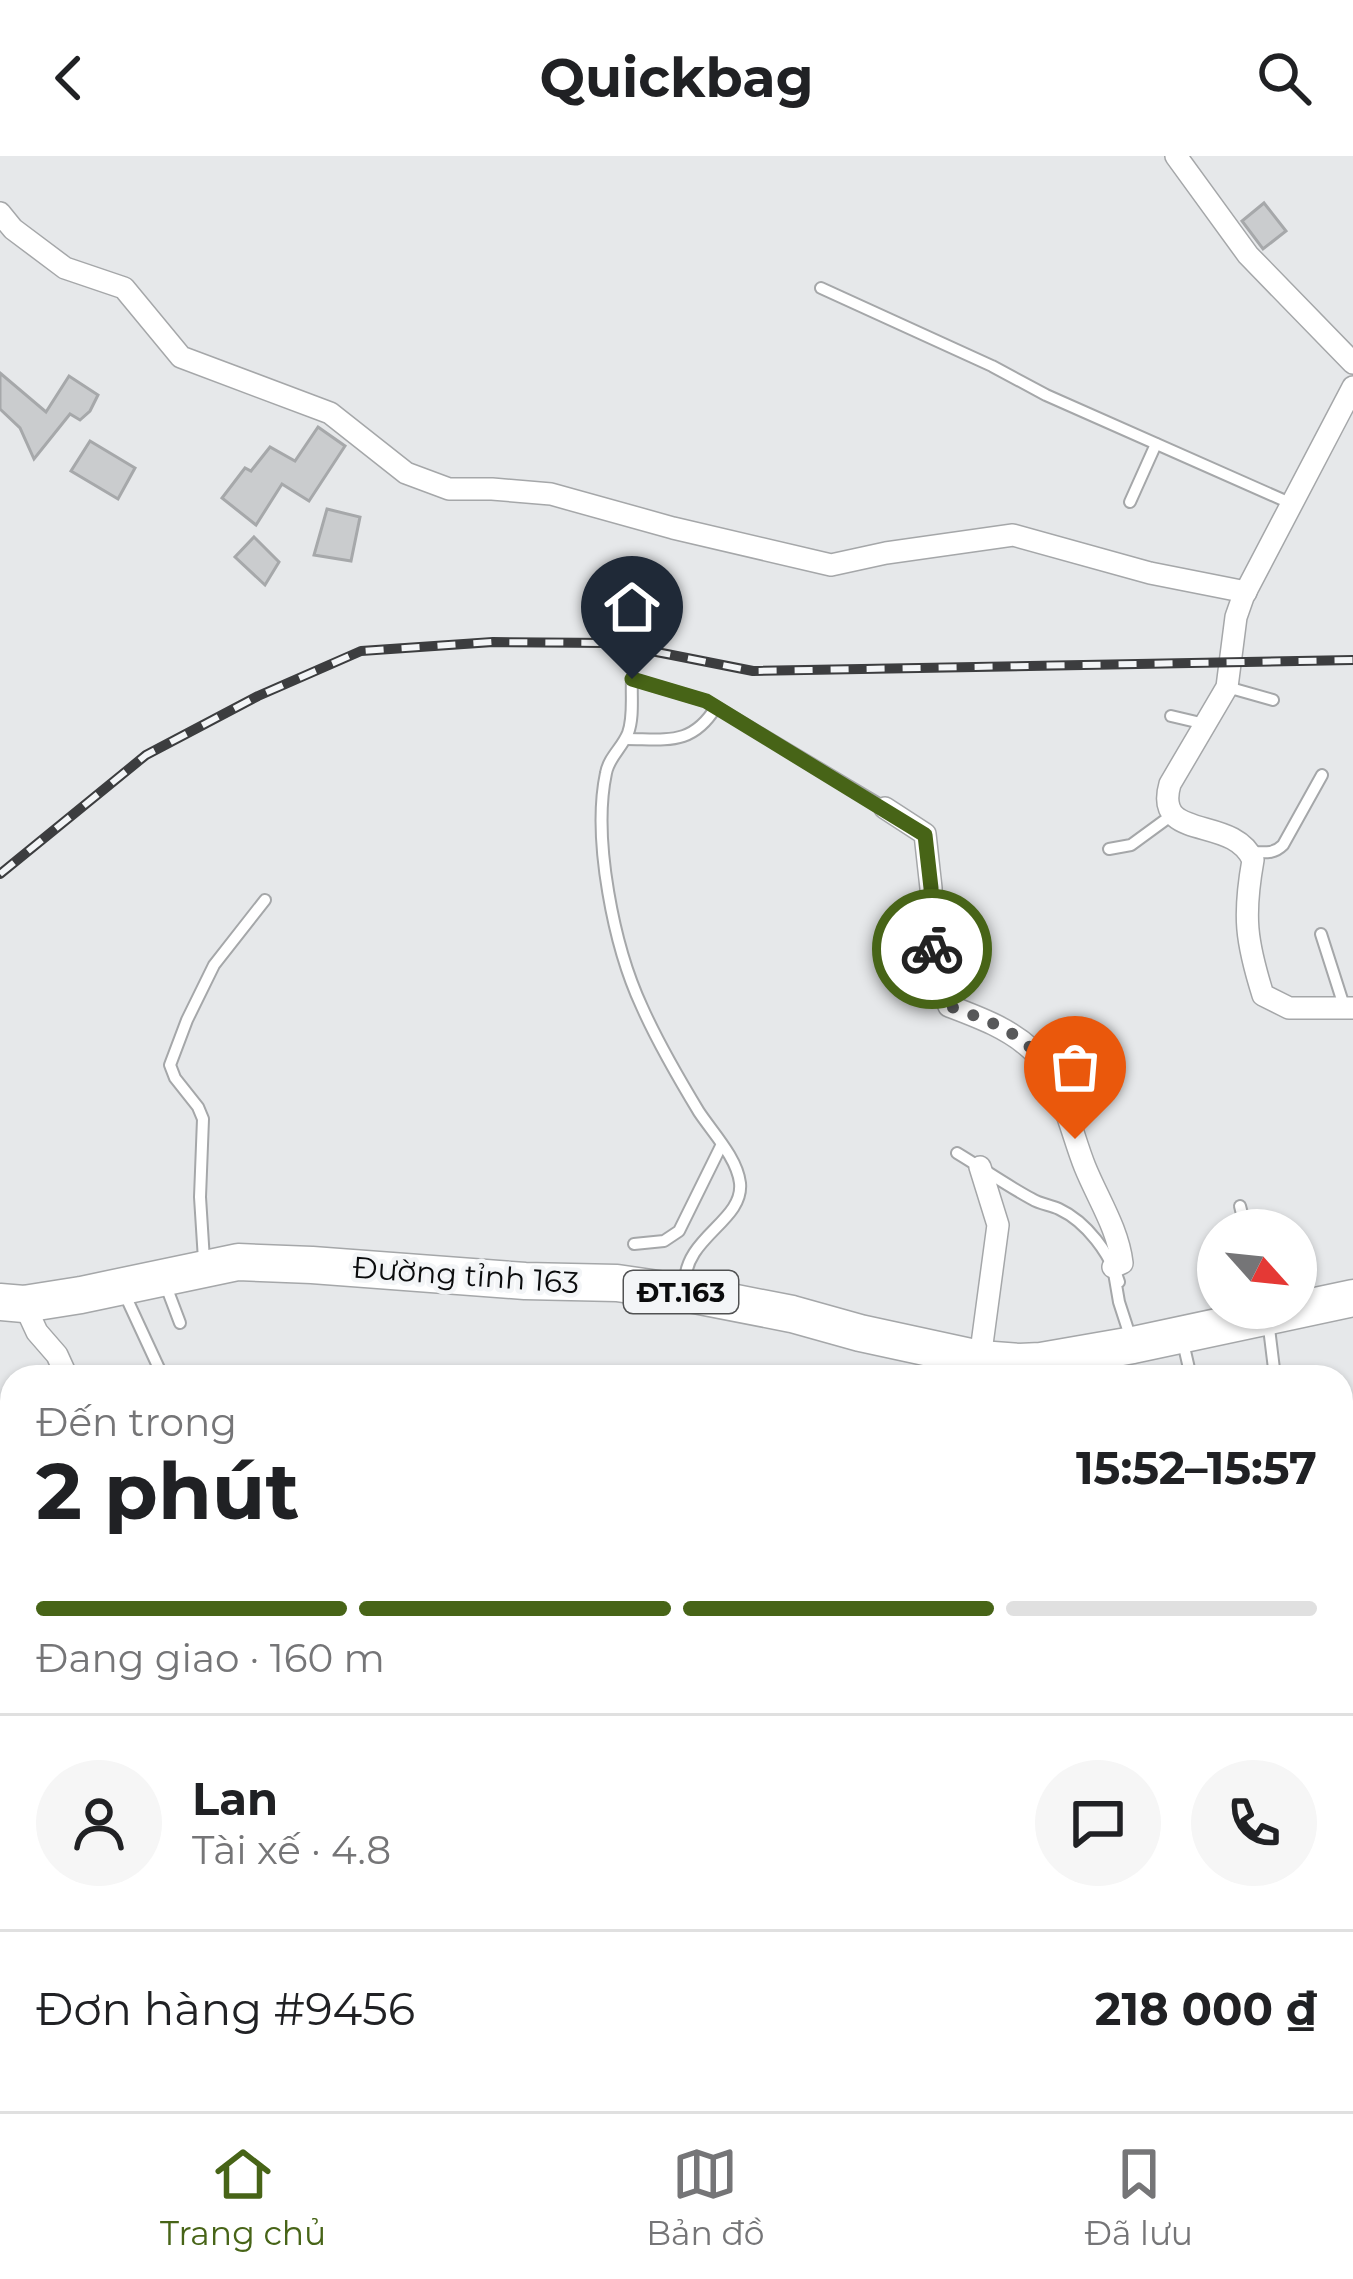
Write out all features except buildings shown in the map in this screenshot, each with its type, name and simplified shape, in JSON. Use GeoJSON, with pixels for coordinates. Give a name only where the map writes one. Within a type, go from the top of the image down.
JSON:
{"type":"FeatureCollection","features":[{"type":"Feature","properties":{"kind":"main road","name":"Đường tỉnh 163"},"geometry":{"type":"LineString","coordinates":[[12,1303],[121,1287],[238,1262],[617,1283],[793,1314],[980,1359],[1031,1365]]}},
{"type":"Feature","properties":{"kind":"main road","name":"Đường tỉnh 163"},"geometry":{"type":"LineString","coordinates":[[1317,1306],[1353,1298]]}},
{"type":"Feature","properties":{"kind":"main road","name":"Đường tỉnh 163"},"geometry":{"type":"LineString","coordinates":[[1067,1365],[1197,1328]]}},
{"type":"Feature","properties":{"kind":"street"},"geometry":{"type":"LineString","coordinates":[[1176,156],[1248,255],[1353,363]]}},
{"type":"Feature","properties":{"kind":"street"},"geometry":{"type":"LineString","coordinates":[[0,213],[13,229],[65,268],[124,289],[181,357],[330,413],[406,472],[448,489],[551,494],[831,565],[1013,535],[1150,573],[1246,592]]}},
{"type":"Feature","properties":{"kind":"street"},"geometry":{"type":"LineString","coordinates":[[1349,1009],[1289,1008],[1263,995],[1245,915],[1253,860],[1250,852],[1226,835],[1172,815],[1166,806],[1170,784],[1227,687],[1236,616],[1246,592],[1353,387]]}},
{"type":"Feature","properties":{"kind":"street"},"geometry":{"type":"LineString","coordinates":[[886,808],[925,835],[932,966],[949,1006],[996,1024],[1034,1051],[1052,1076],[1086,1170],[1120,1244],[1122,1263],[1113,1267]]}},
{"type":"Feature","properties":{"kind":"street"},"geometry":{"type":"LineString","coordinates":[[980,1167],[998,1225],[980,1359]]}},
{"type":"Feature","properties":{"kind":"street"},"geometry":{"type":"LineString","coordinates":[[12,1303],[63,1365]]}},
{"type":"Feature","properties":{"kind":"lane"},"geometry":{"type":"LineString","coordinates":[[821,288],[1290,503]]}},
{"type":"Feature","properties":{"kind":"lane"},"geometry":{"type":"LineString","coordinates":[[1130,502],[1156,444]]}},
{"type":"Feature","properties":{"kind":"lane"},"geometry":{"type":"LineString","coordinates":[[686,1293],[685,1270],[696,1249],[729,1215],[740,1193],[740,1179],[640,1003],[615,926],[604,860],[604,798],[607,768],[626,739],[631,721],[632,679],[716,707],[886,808]]}},
{"type":"Feature","properties":{"kind":"lane"},"geometry":{"type":"LineString","coordinates":[[1227,687],[1273,700]]}},
{"type":"Feature","properties":{"kind":"lane"},"geometry":{"type":"LineString","coordinates":[[626,739],[690,734],[704,727],[716,707]]}},
{"type":"Feature","properties":{"kind":"lane"},"geometry":{"type":"LineString","coordinates":[[1171,716],[1205,724]]}},
{"type":"Feature","properties":{"kind":"lane"},"geometry":{"type":"LineString","coordinates":[[1250,852],[1268,853],[1283,845],[1322,775]]}},
{"type":"Feature","properties":{"kind":"lane"},"geometry":{"type":"LineString","coordinates":[[1108,849],[1131,845],[1172,815]]}},
{"type":"Feature","properties":{"kind":"lane"},"geometry":{"type":"LineString","coordinates":[[204,1269],[202,1119],[170,1064],[214,964],[265,900]]}},
{"type":"Feature","properties":{"kind":"lane"},"geometry":{"type":"LineString","coordinates":[[1322,934],[1349,1009]]}},
{"type":"Feature","properties":{"kind":"lane"},"geometry":{"type":"LineString","coordinates":[[634,1244],[664,1241],[679,1231],[722,1146]]}},
{"type":"Feature","properties":{"kind":"lane"},"geometry":{"type":"LineString","coordinates":[[957,1153],[1036,1202],[1061,1210],[1103,1250],[1113,1267],[1133,1345]]}},
{"type":"Feature","properties":{"kind":"lane"},"geometry":{"type":"LineString","coordinates":[[163,1278],[180,1323]]}},
{"type":"Feature","properties":{"kind":"lane"},"geometry":{"type":"LineString","coordinates":[[121,1287],[158,1365]]}},
{"type":"Feature","properties":{"kind":"lane"},"geometry":{"type":"LineString","coordinates":[[1269,1329],[1274,1365]]}},
{"type":"Feature","properties":{"kind":"lane"},"geometry":{"type":"LineString","coordinates":[[1181,1335],[1188,1365]]}},
{"type":"Feature","properties":{"kind":"railway"},"geometry":{"type":"LineString","coordinates":[[0,874],[146,755],[258,696],[361,651],[493,642],[611,643],[753,671],[1353,660]]}},
{"type":"Feature","properties":{"kind":"way so far"},"geometry":{"type":"LineString","coordinates":[[932,949],[932,966],[949,1006],[996,1024],[1034,1051],[1052,1076],[1075,1139]]}},
{"type":"Feature","properties":{"kind":"route"},"geometry":{"type":"LineString","coordinates":[[632,679],[706,701],[925,835],[932,949]]}}]}
